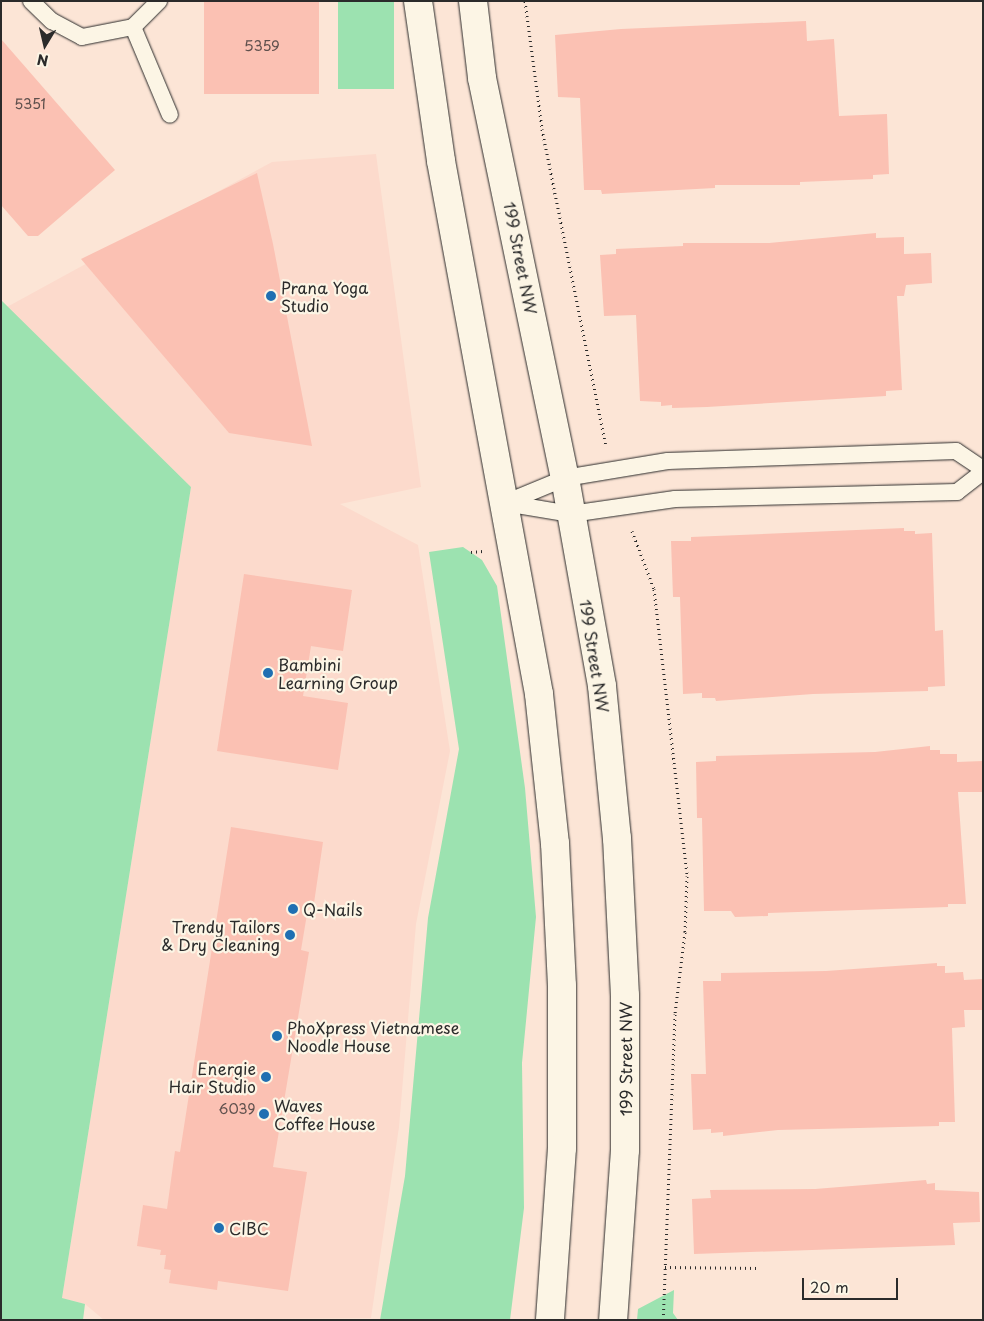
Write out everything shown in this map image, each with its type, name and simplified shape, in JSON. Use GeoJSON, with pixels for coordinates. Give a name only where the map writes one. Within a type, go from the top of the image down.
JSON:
{"type":"FeatureCollection","features":[{"type":"Feature","properties":{"kind":"main road"},"geometry":{"type":"LineString","coordinates":[[418,1],[441,161],[539,694],[555,843],[562,986],[562,1148],[550,1320]]}},
{"type":"Feature","properties":{"kind":"main road","name":"199 Street NW"},"geometry":{"type":"LineString","coordinates":[[473,1],[482,78],[565,478],[602,686],[617,838],[624,967],[625,1150],[613,1320]]}},
{"type":"Feature","properties":{"kind":"lane"},"geometry":{"type":"LineString","coordinates":[[31,1],[52,21],[82,37],[133,26],[159,1]]}},
{"type":"Feature","properties":{"kind":"lane"},"geometry":{"type":"LineString","coordinates":[[133,26],[170,115]]}},
{"type":"Feature","properties":{"kind":"lane"},"geometry":{"type":"LineString","coordinates":[[956,451],[983,470],[957,492],[675,499],[571,514],[505,503],[565,478],[668,461],[956,451]]}},
{"type":"Feature","properties":{"kind":"path"},"geometry":{"type":"LineString","coordinates":[[525,1],[542,129],[611,470]]}},
{"type":"Feature","properties":{"kind":"path"},"geometry":{"type":"LineString","coordinates":[[619,507],[627,528],[635,532],[654,589],[687,876],[685,932],[675,1014],[662,1320]]}},
{"type":"Feature","properties":{"kind":"path"},"geometry":{"type":"LineString","coordinates":[[665,1267],[760,1268]]}},
{"type":"Feature","properties":{"kind":"shaded area"},"geometry":{"type":"Polygon","coordinates":[[[376,154],[421,487],[340,504],[418,545],[450,751],[416,924],[399,1127],[371,1318],[104,1320],[85,1304],[62,1298],[191,487],[7,307],[272,162],[376,154]]]}},
{"type":"Feature","properties":{"kind":"green space"},"geometry":{"type":"Polygon","coordinates":[[[338,1],[394,1],[394,89],[338,89],[338,1]]]}},
{"type":"Feature","properties":{"kind":"green space"},"geometry":{"type":"Polygon","coordinates":[[[1,300],[191,487],[62,1298],[85,1304],[83,1320],[1,1320],[1,300]]]}},
{"type":"Feature","properties":{"kind":"green space"},"geometry":{"type":"Polygon","coordinates":[[[463,547],[482,560],[497,586],[525,788],[536,917],[522,1063],[524,1208],[510,1320],[380,1320],[405,1176],[428,918],[459,749],[429,552],[463,547]]]}},
{"type":"Feature","properties":{"kind":"green space"},"geometry":{"type":"Polygon","coordinates":[[[674,1290],[673,1313],[678,1320],[637,1320],[638,1309],[674,1290]]]}},
{"type":"Feature","properties":{"kind":"building"},"geometry":{"type":"Polygon","coordinates":[[[204,1],[319,1],[319,94],[204,94],[204,1]]]}},
{"type":"Feature","properties":{"kind":"building"},"geometry":{"type":"Polygon","coordinates":[[[806,21],[807,41],[834,39],[839,116],[887,114],[889,174],[873,175],[873,179],[800,182],[800,185],[715,185],[715,188],[602,194],[601,190],[584,190],[580,98],[558,97],[555,35],[621,29],[806,21]]]}},
{"type":"Feature","properties":{"kind":"building"},"geometry":{"type":"Polygon","coordinates":[[[1,39],[115,170],[38,236],[28,236],[1,205],[1,39]]]}},
{"type":"Feature","properties":{"kind":"building"},"geometry":{"type":"Polygon","coordinates":[[[257,173],[273,244],[312,446],[229,433],[81,259],[257,173]]]}},
{"type":"Feature","properties":{"kind":"building"},"geometry":{"type":"Polygon","coordinates":[[[876,233],[876,238],[904,237],[904,254],[931,253],[932,283],[906,285],[904,296],[897,296],[902,390],[886,391],[886,396],[707,407],[672,408],[672,405],[661,406],[661,402],[640,401],[636,315],[604,316],[600,255],[616,254],[616,249],[683,246],[683,243],[769,243],[876,233]]]}},
{"type":"Feature","properties":{"kind":"building"},"geometry":{"type":"Polygon","coordinates":[[[904,528],[904,531],[915,531],[915,534],[932,533],[935,631],[943,630],[945,686],[928,687],[928,691],[813,694],[716,701],[715,698],[702,698],[702,693],[683,694],[680,597],[673,597],[671,541],[691,541],[691,537],[904,528]]]}},
{"type":"Feature","properties":{"kind":"building","name":"Bambini Learning Group"},"geometry":{"type":"Polygon","coordinates":[[[244,574],[352,590],[343,651],[311,646],[303,696],[348,703],[338,770],[217,751],[244,574]]]}},
{"type":"Feature","properties":{"kind":"building"},"geometry":{"type":"Polygon","coordinates":[[[930,746],[930,750],[940,750],[940,754],[957,754],[957,762],[983,761],[983,792],[958,792],[966,904],[948,904],[948,907],[768,913],[768,916],[735,917],[731,911],[704,911],[702,818],[697,818],[696,762],[716,761],[716,756],[875,752],[930,746]]]}},
{"type":"Feature","properties":{"kind":"building"},"geometry":{"type":"Polygon","coordinates":[[[231,827],[323,842],[314,903],[309,902],[301,950],[309,952],[273,1167],[307,1172],[288,1291],[218,1281],[217,1290],[169,1283],[171,1270],[164,1269],[166,1255],[160,1255],[161,1250],[137,1246],[143,1205],[167,1209],[175,1151],[180,1152],[231,827]]]}},
{"type":"Feature","properties":{"kind":"building"},"geometry":{"type":"Polygon","coordinates":[[[937,963],[937,966],[945,966],[945,973],[963,972],[964,980],[983,979],[983,1010],[964,1010],[965,1027],[952,1028],[955,1122],[939,1122],[939,1126],[778,1130],[723,1136],[723,1132],[711,1133],[711,1129],[693,1130],[691,1074],[706,1074],[703,981],[721,981],[721,973],[826,971],[937,963]]]}},
{"type":"Feature","properties":{"kind":"building"},"geometry":{"type":"Polygon","coordinates":[[[926,1180],[927,1184],[935,1183],[935,1190],[979,1192],[980,1222],[953,1223],[955,1245],[694,1254],[692,1199],[711,1198],[710,1190],[815,1189],[926,1180]]]}},
{"type":"Feature","properties":{"kind":"place","name":"Prana Yoga Studio"},"geometry":{"type":"Point","coordinates":[271,296]}},
{"type":"Feature","properties":{"kind":"place","name":"Bambini Learning Group"},"geometry":{"type":"Point","coordinates":[268,673]}},
{"type":"Feature","properties":{"kind":"place","name":"Q-Nails"},"geometry":{"type":"Point","coordinates":[293,909]}},
{"type":"Feature","properties":{"kind":"place","name":"Trendy Tailors & Dry Cleaning"},"geometry":{"type":"Point","coordinates":[290,935]}},
{"type":"Feature","properties":{"kind":"place","name":"PhoXpress Vietnamese Noodle House"},"geometry":{"type":"Point","coordinates":[277,1036]}},
{"type":"Feature","properties":{"kind":"place","name":"Energie Hair Studio"},"geometry":{"type":"Point","coordinates":[266,1077]}},
{"type":"Feature","properties":{"kind":"place","name":"Waves Coffee House"},"geometry":{"type":"Point","coordinates":[264,1114]}},
{"type":"Feature","properties":{"kind":"place","name":"CIBC"},"geometry":{"type":"Point","coordinates":[219,1228]}}]}
